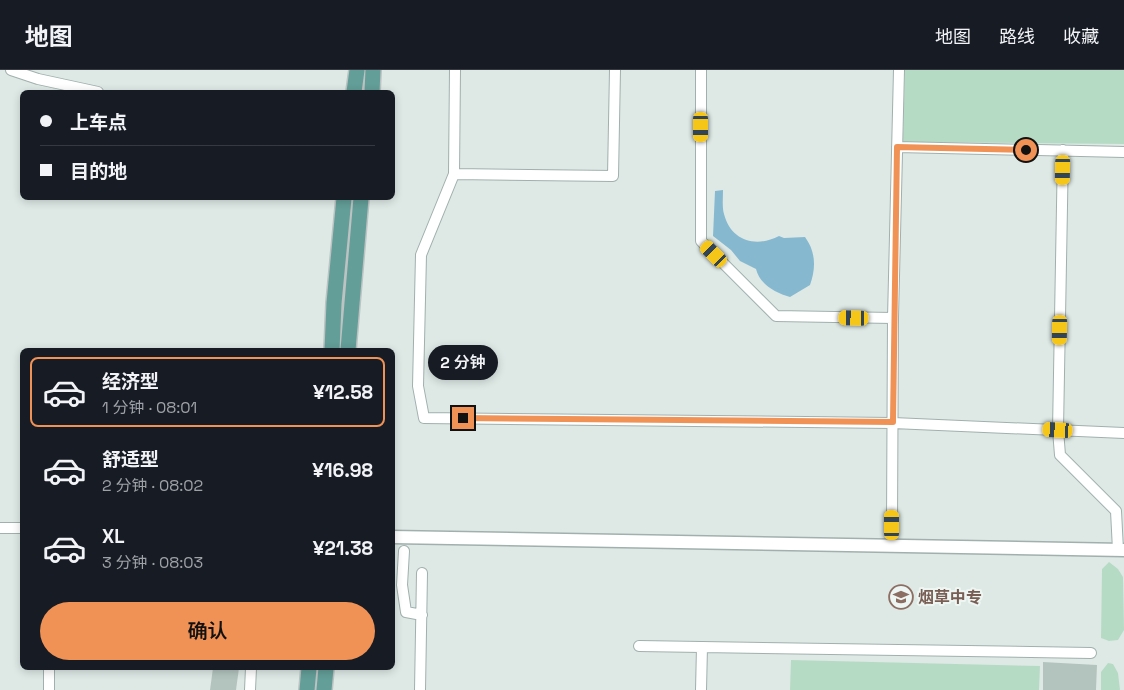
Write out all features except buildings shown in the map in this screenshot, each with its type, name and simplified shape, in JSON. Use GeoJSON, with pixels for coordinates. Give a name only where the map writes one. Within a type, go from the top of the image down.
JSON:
{"type":"FeatureCollection","features":[{"type":"Feature","properties":{"kind":"main road"},"geometry":{"type":"LineString","coordinates":[[354,90],[356,70]]}},
{"type":"Feature","properties":{"kind":"main road"},"geometry":{"type":"LineString","coordinates":[[372,90],[374,70]]}},
{"type":"Feature","properties":{"kind":"main road"},"geometry":{"type":"LineString","coordinates":[[332,348],[334,304],[344,200]]}},
{"type":"Feature","properties":{"kind":"main road"},"geometry":{"type":"LineString","coordinates":[[348,348],[361,200]]}},
{"type":"Feature","properties":{"kind":"main road"},"geometry":{"type":"LineString","coordinates":[[307,690],[309,670]]}},
{"type":"Feature","properties":{"kind":"main road"},"geometry":{"type":"LineString","coordinates":[[324,690],[326,670]]}},
{"type":"Feature","properties":{"kind":"street"},"geometry":{"type":"LineString","coordinates":[[11,70],[38,79],[89,90]]}},
{"type":"Feature","properties":{"kind":"street"},"geometry":{"type":"LineString","coordinates":[[454,70],[454,174],[421,255],[418,386],[424,418],[893,422],[1124,433]]}},
{"type":"Feature","properties":{"kind":"street"},"geometry":{"type":"LineString","coordinates":[[454,174],[613,176],[615,70]]}},
{"type":"Feature","properties":{"kind":"street"},"geometry":{"type":"LineString","coordinates":[[701,70],[701,241],[776,316],[893,318]]}},
{"type":"Feature","properties":{"kind":"street"},"geometry":{"type":"LineString","coordinates":[[892,525],[893,318],[899,70]]}},
{"type":"Feature","properties":{"kind":"street"},"geometry":{"type":"LineString","coordinates":[[897,147],[1124,152]]}},
{"type":"Feature","properties":{"kind":"street"},"geometry":{"type":"LineString","coordinates":[[395,537],[1121,550],[1116,511],[1060,455],[1058,430],[1063,150]]}},
{"type":"Feature","properties":{"kind":"street"},"geometry":{"type":"LineString","coordinates":[[0,528],[20,528]]}},
{"type":"Feature","properties":{"kind":"street"},"geometry":{"type":"LineString","coordinates":[[404,551],[397,564],[406,612],[422,615]]}},
{"type":"Feature","properties":{"kind":"street"},"geometry":{"type":"LineString","coordinates":[[420,690],[422,573]]}},
{"type":"Feature","properties":{"kind":"street"},"geometry":{"type":"LineString","coordinates":[[639,646],[1091,653]]}},
{"type":"Feature","properties":{"kind":"street"},"geometry":{"type":"LineString","coordinates":[[701,690],[702,647]]}},
{"type":"Feature","properties":{"kind":"street"},"geometry":{"type":"LineString","coordinates":[[49,670],[49,690]]}},
{"type":"Feature","properties":{"kind":"street"},"geometry":{"type":"LineString","coordinates":[[250,690],[251,670]]}},
{"type":"Feature","properties":{"kind":"green space"},"geometry":{"type":"Polygon","coordinates":[[[905,70],[1124,70],[1124,144],[903,142],[905,70]]]}},
{"type":"Feature","properties":{"kind":"green space"},"geometry":{"type":"Polygon","coordinates":[[[1109,562],[1118,569],[1123,577],[1124,630],[1118,640],[1109,641],[1101,638],[1102,569],[1109,562]]]}},
{"type":"Feature","properties":{"kind":"green space"},"geometry":{"type":"Polygon","coordinates":[[[791,660],[1040,666],[1039,690],[790,690],[791,660]]]}},
{"type":"Feature","properties":{"kind":"green space"},"geometry":{"type":"Polygon","coordinates":[[[1108,663],[1113,664],[1118,673],[1120,690],[1101,690],[1101,672],[1108,663]]]}},
{"type":"Feature","properties":{"kind":"water"},"geometry":{"type":"Polygon","coordinates":[[[723,190],[724,214],[732,231],[738,236],[753,241],[770,240],[779,236],[784,238],[805,237],[811,248],[814,260],[810,285],[790,297],[774,291],[761,280],[756,269],[740,261],[731,250],[713,236],[715,191],[723,190]]]}},
{"type":"Feature","properties":{"kind":"place","name":"烟草中专"},"geometry":{"type":"Point","coordinates":[901,597]}},
{"type":"Feature","properties":{"kind":"route"},"geometry":{"type":"LineString","coordinates":[[463,418],[893,422],[893,318],[897,147],[1026,150]]}}]}
